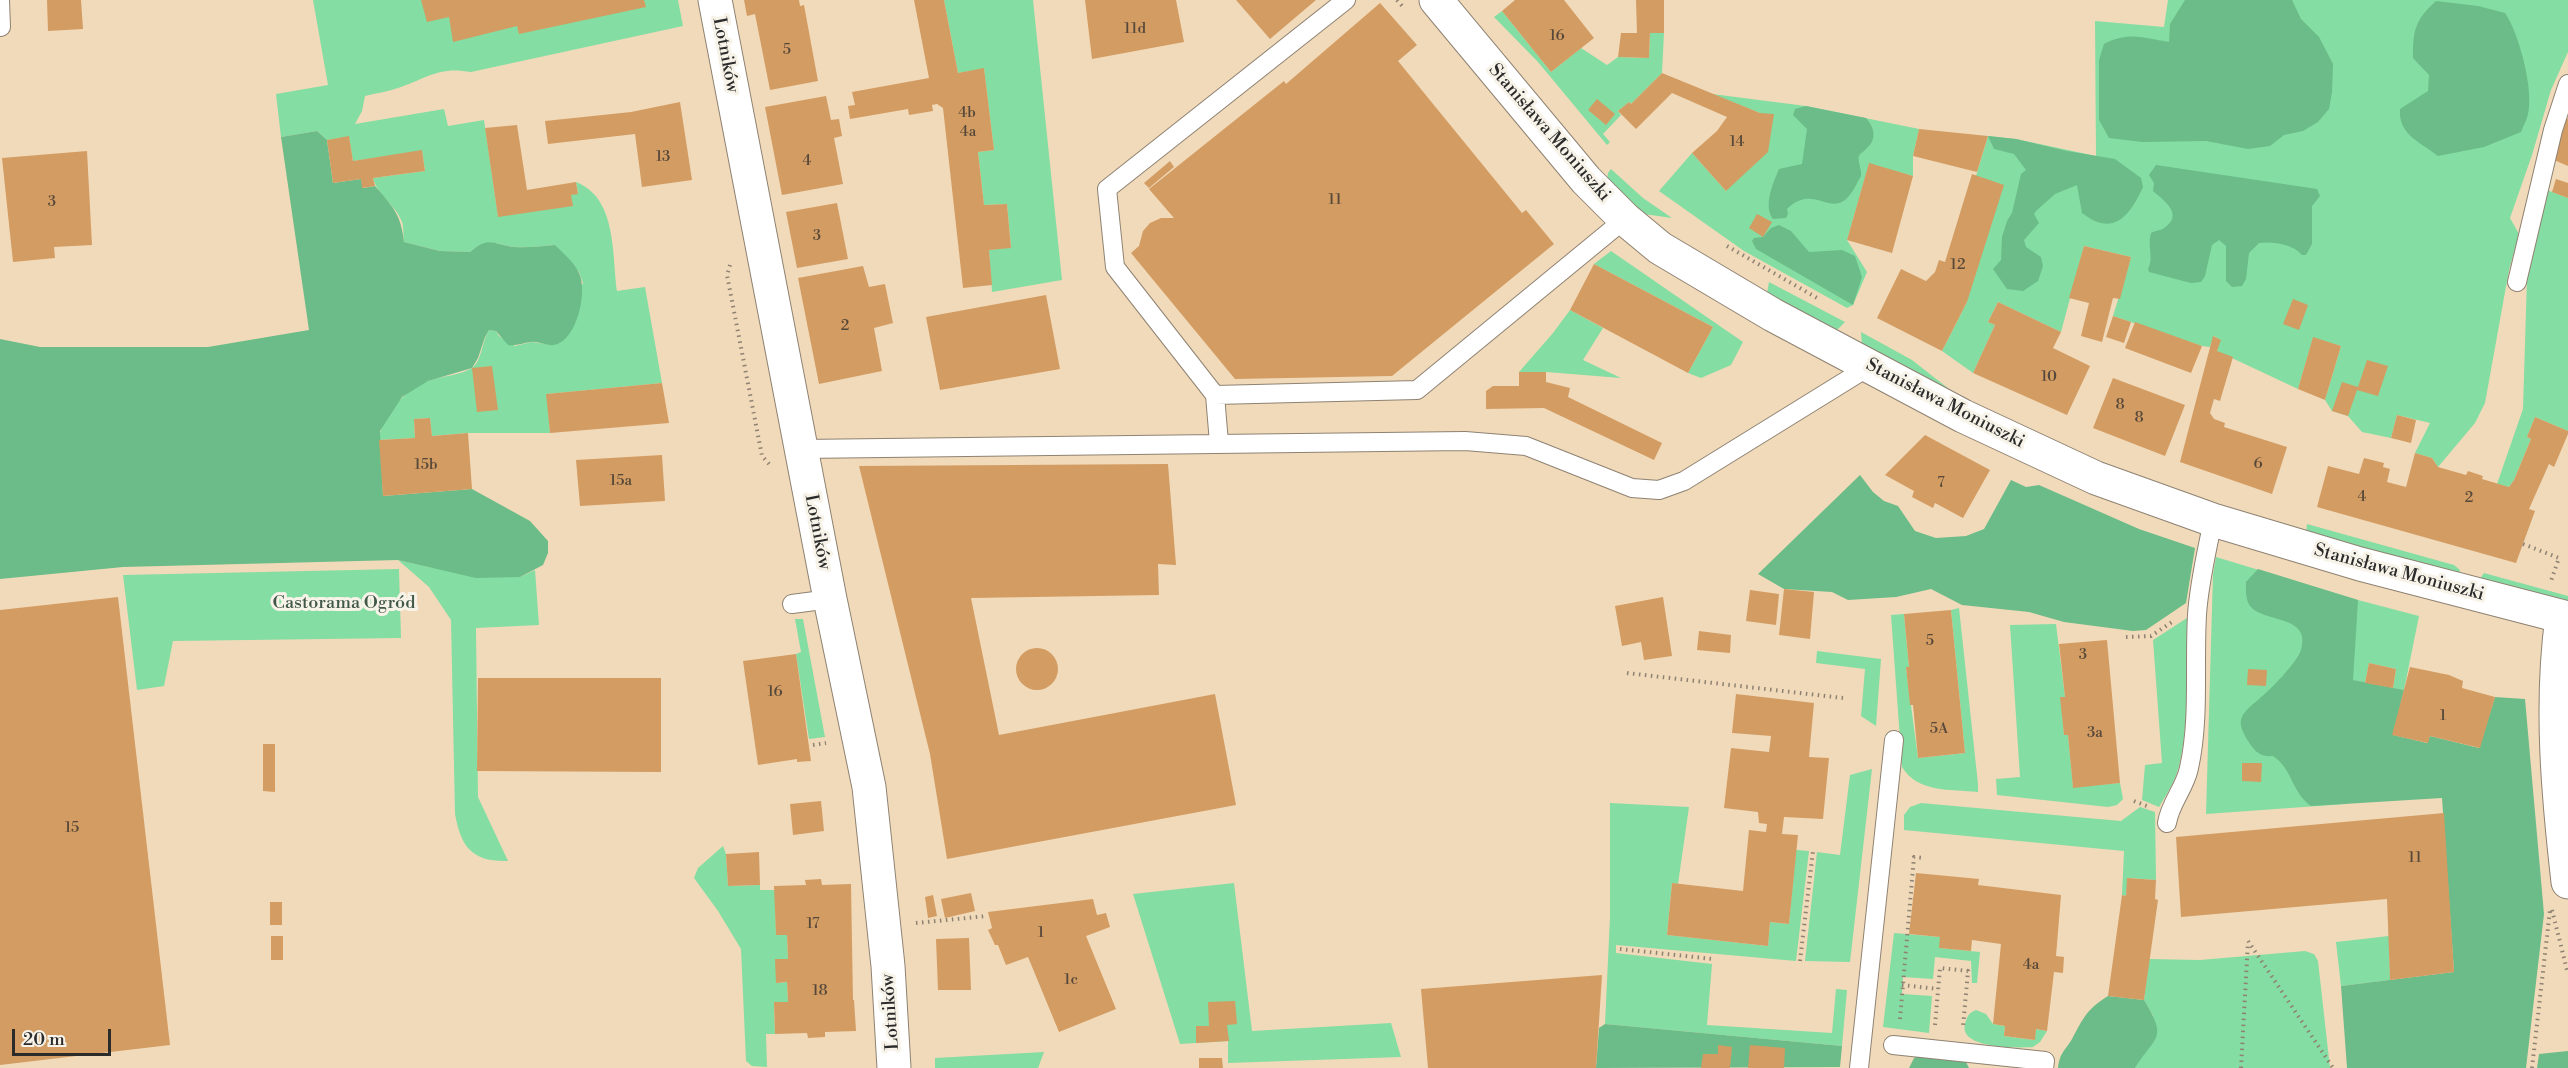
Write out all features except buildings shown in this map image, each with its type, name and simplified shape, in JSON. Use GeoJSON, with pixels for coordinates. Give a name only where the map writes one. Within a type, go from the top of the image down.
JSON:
{"type":"FeatureCollection","features":[{"type":"Feature","properties":{"kind":"street","name":"Lotników"},"geometry":{"type":"LineString","coordinates":[[715,0],[830,599],[869,787],[888,966],[894,1068]]}},
{"type":"Feature","properties":{"kind":"street","name":"Stanisława Moniuszki"},"geometry":{"type":"LineString","coordinates":[[1436,0],[1586,180],[1624,219],[1660,248],[1773,315],[1964,416],[2096,478],[2213,520],[2360,564],[2563,607]]}},
{"type":"Feature","properties":{"kind":"street"},"geometry":{"type":"LineString","coordinates":[[2563,607],[2554,693],[2556,754],[2568,882]]}},
{"type":"Feature","properties":{"kind":"lane"},"geometry":{"type":"LineString","coordinates":[[0,0],[1,27]]}},
{"type":"Feature","properties":{"kind":"lane"},"geometry":{"type":"LineString","coordinates":[[1219,443],[1215,395],[1115,267],[1107,189],[1346,0]]}},
{"type":"Feature","properties":{"kind":"lane"},"geometry":{"type":"LineString","coordinates":[[2517,282],[2553,130],[2568,84]]}},
{"type":"Feature","properties":{"kind":"lane"},"geometry":{"type":"LineString","coordinates":[[1215,395],[1417,390],[1624,219]]}},
{"type":"Feature","properties":{"kind":"lane"},"geometry":{"type":"LineString","coordinates":[[801,449],[1465,441],[1505,443],[1542,451],[1632,488],[1659,490],[1684,481],[1869,366]]}},
{"type":"Feature","properties":{"kind":"lane"},"geometry":{"type":"LineString","coordinates":[[2167,823],[2168,814],[2183,789],[2189,769],[2196,699],[2198,605],[2213,520]]}},
{"type":"Feature","properties":{"kind":"lane"},"geometry":{"type":"LineString","coordinates":[[792,604],[830,599]]}},
{"type":"Feature","properties":{"kind":"lane"},"geometry":{"type":"LineString","coordinates":[[1859,1068],[1894,740]]}},
{"type":"Feature","properties":{"kind":"lane"},"geometry":{"type":"LineString","coordinates":[[1896,1045],[2045,1061],[2044,1068]]}},
{"type":"Feature","properties":{"kind":"path"},"geometry":{"type":"LineString","coordinates":[[1724,244],[1826,303]]}},
{"type":"Feature","properties":{"kind":"path"},"geometry":{"type":"LineString","coordinates":[[2523,544],[2559,558],[2550,584],[2563,607]]}},
{"type":"Feature","properties":{"kind":"path"},"geometry":{"type":"LineString","coordinates":[[2126,637],[2151,636]]}},
{"type":"Feature","properties":{"kind":"path"},"geometry":{"type":"LineString","coordinates":[[1627,673],[1843,698]]}},
{"type":"Feature","properties":{"kind":"path"},"geometry":{"type":"LineString","coordinates":[[1800,961],[1813,851]]}},
{"type":"Feature","properties":{"kind":"path"},"geometry":{"type":"LineString","coordinates":[[1896,1045],[1914,857],[1924,858]]}},
{"type":"Feature","properties":{"kind":"path"},"geometry":{"type":"LineString","coordinates":[[2532,1068],[2551,906],[2568,974]]}},
{"type":"Feature","properties":{"kind":"path"},"geometry":{"type":"LineString","coordinates":[[912,923],[987,916]]}},
{"type":"Feature","properties":{"kind":"path"},"geometry":{"type":"LineString","coordinates":[[2241,1068],[2248,942],[2333,1068]]}},
{"type":"Feature","properties":{"kind":"path"},"geometry":{"type":"LineString","coordinates":[[1620,949],[1713,959]]}},
{"type":"Feature","properties":{"kind":"path"},"geometry":{"type":"LineString","coordinates":[[1932,1049],[1940,968],[1968,971],[1961,1052]]}},
{"type":"Feature","properties":{"kind":"path"},"geometry":{"type":"LineString","coordinates":[[1902,985],[1938,988]]}},
{"type":"Feature","properties":{"kind":"green space"},"geometry":{"type":"Polygon","coordinates":[[[313,0],[678,0],[683,26],[471,72],[450,71],[433,74],[394,89],[365,96],[362,111],[355,124],[444,109],[448,126],[484,120],[498,216],[578,193],[576,182],[589,190],[599,201],[606,214],[613,244],[617,291],[645,287],[662,383],[547,394],[550,433],[468,433],[432,436],[430,418],[414,419],[415,438],[379,440],[390,412],[405,395],[431,380],[463,372],[475,365],[489,330],[496,331],[499,336],[515,346],[532,342],[554,345],[583,283],[579,272],[555,245],[521,247],[487,243],[470,252],[440,251],[404,242],[403,224],[396,210],[378,190],[373,178],[425,171],[422,151],[353,161],[349,137],[327,140],[317,131],[281,137],[276,94],[328,85],[313,0]]]}},
{"type":"Feature","properties":{"kind":"green space"},"geometry":{"type":"Polygon","coordinates":[[[944,0],[1033,0],[1062,280],[992,292],[989,250],[1011,247],[1007,204],[984,205],[978,152],[994,150],[984,69],[958,73],[944,0]]]}},
{"type":"Feature","properties":{"kind":"green space"},"geometry":{"type":"Polygon","coordinates":[[[2168,0],[2568,0],[2568,52],[2551,90],[2510,218],[2519,234],[2509,270],[2485,403],[2475,423],[2438,467],[2432,458],[2415,453],[2430,423],[2397,415],[2391,438],[2362,432],[2348,416],[2332,411],[2325,400],[2341,346],[2313,338],[2298,389],[2217,351],[2220,340],[2214,336],[2210,347],[2202,346],[2113,316],[2131,257],[2084,246],[2061,332],[1998,302],[1988,322],[1995,325],[1973,373],[1942,351],[1967,302],[1976,176],[1988,136],[2016,139],[2096,156],[2095,21],[2164,27],[2168,0]]]}},
{"type":"Feature","properties":{"kind":"green space"},"geometry":{"type":"Polygon","coordinates":[[[2185,0],[2292,0],[2301,19],[2319,37],[2333,64],[2329,109],[2318,122],[2303,131],[2284,135],[2270,146],[2248,149],[2206,141],[2142,142],[2109,138],[2099,120],[2099,60],[2104,44],[2129,37],[2144,37],[2169,42],[2170,24],[2185,0]]]}},
{"type":"Feature","properties":{"kind":"green space"},"geometry":{"type":"Polygon","coordinates":[[[2436,1],[2478,6],[2505,13],[2520,47],[2529,91],[2527,116],[2521,132],[2484,147],[2438,156],[2406,131],[2400,118],[2400,109],[2428,91],[2429,75],[2413,58],[2415,33],[2419,20],[2436,1]]]}},
{"type":"Feature","properties":{"kind":"green space"},"geometry":{"type":"Polygon","coordinates":[[[1502,11],[1551,72],[1581,48],[1607,65],[1618,57],[1649,58],[1650,33],[1664,33],[1662,73],[1631,104],[1629,102],[1618,111],[1621,115],[1603,134],[1610,142],[1607,145],[1538,62],[1494,17],[1502,11]]]}},
{"type":"Feature","properties":{"kind":"green space"},"geometry":{"type":"Polygon","coordinates":[[[1712,94],[1806,106],[1919,129],[1913,156],[1913,176],[1869,164],[1847,240],[1867,272],[1853,305],[1847,308],[1744,251],[1659,191],[1692,153],[1726,191],[1760,113],[1712,94]]]}},
{"type":"Feature","properties":{"kind":"green space"},"geometry":{"type":"Polygon","coordinates":[[[1806,106],[1866,118],[1874,134],[1872,142],[1859,156],[1861,176],[1848,197],[1835,204],[1805,199],[1787,209],[1786,218],[1773,219],[1770,214],[1769,201],[1779,169],[1802,164],[1807,129],[1793,115],[1795,109],[1806,106]]]}},
{"type":"Feature","properties":{"kind":"green space"},"geometry":{"type":"Polygon","coordinates":[[[317,131],[327,140],[333,183],[361,179],[363,188],[375,186],[395,211],[401,224],[404,242],[440,251],[470,252],[487,242],[520,247],[555,245],[572,262],[579,273],[581,303],[569,335],[562,341],[554,345],[534,342],[508,345],[496,331],[489,330],[472,368],[428,381],[402,397],[380,431],[383,496],[472,489],[530,521],[548,541],[548,553],[543,565],[520,577],[476,578],[398,560],[123,567],[0,579],[0,339],[40,347],[208,347],[309,330],[281,137],[317,131]]]}},
{"type":"Feature","properties":{"kind":"green space"},"geometry":{"type":"Polygon","coordinates":[[[1988,136],[2016,139],[2115,159],[2141,178],[2143,187],[2126,214],[2120,220],[2112,223],[2093,220],[2082,213],[2077,185],[2055,194],[2036,211],[2034,214],[2039,223],[2024,240],[2026,247],[2041,257],[2043,266],[2038,281],[2023,291],[2007,289],[1993,269],[2001,260],[2002,237],[2012,213],[2021,174],[2026,170],[2014,154],[1994,149],[1988,136]]]}},
{"type":"Feature","properties":{"kind":"green space"},"geometry":{"type":"Polygon","coordinates":[[[2156,165],[2317,189],[2320,196],[2312,206],[2312,244],[2306,255],[2282,244],[2259,243],[2249,253],[2246,279],[2242,286],[2232,287],[2226,281],[2226,246],[2219,240],[2212,245],[2205,276],[2201,282],[2191,283],[2149,272],[2151,233],[2164,228],[2172,218],[2171,208],[2153,191],[2154,183],[2149,175],[2156,165]]]}},
{"type":"Feature","properties":{"kind":"green space"},"geometry":{"type":"Polygon","coordinates":[[[1611,169],[1643,198],[1672,218],[1644,214],[1607,181],[1611,169]]]}},
{"type":"Feature","properties":{"kind":"green space"},"geometry":{"type":"Polygon","coordinates":[[[2547,190],[2568,198],[2568,431],[2535,417],[2527,437],[2531,439],[2509,487],[2497,484],[2523,409],[2527,278],[2547,190]]]}},
{"type":"Feature","properties":{"kind":"green space"},"geometry":{"type":"Polygon","coordinates":[[[1779,225],[1791,231],[1809,252],[1842,250],[1855,256],[1862,277],[1853,305],[1756,249],[1752,241],[1754,238],[1763,237],[1771,228],[1779,225]]]}},
{"type":"Feature","properties":{"kind":"green space"},"geometry":{"type":"Polygon","coordinates":[[[1611,251],[1743,342],[1731,365],[1701,378],[1688,373],[1713,327],[1594,264],[1611,251]]]}},
{"type":"Feature","properties":{"kind":"green space"},"geometry":{"type":"Polygon","coordinates":[[[1769,282],[1845,322],[1838,329],[1832,330],[1767,293],[1769,282]]]}},
{"type":"Feature","properties":{"kind":"green space"},"geometry":{"type":"Polygon","coordinates":[[[1570,310],[1603,328],[1583,360],[1621,378],[1519,372],[1570,310]]]}},
{"type":"Feature","properties":{"kind":"green space"},"geometry":{"type":"Polygon","coordinates":[[[1861,332],[1912,360],[1949,389],[1949,392],[1862,345],[1861,332]]]}},
{"type":"Feature","properties":{"kind":"green space"},"geometry":{"type":"Polygon","coordinates":[[[1860,475],[1873,492],[1884,501],[1898,506],[1915,531],[1936,538],[1966,536],[1984,529],[2011,480],[2026,487],[2039,485],[2139,529],[2195,548],[2186,603],[2146,630],[2133,631],[2064,622],[2029,612],[1962,605],[1931,589],[1896,597],[1848,600],[1832,592],[1784,589],[1758,574],[1860,475]]]}},
{"type":"Feature","properties":{"kind":"green space"},"geometry":{"type":"Polygon","coordinates":[[[2307,524],[2454,565],[2460,570],[2459,574],[2306,533],[2307,524]]]}},
{"type":"Feature","properties":{"kind":"green space"},"geometry":{"type":"Polygon","coordinates":[[[2216,557],[2419,616],[2404,690],[2393,688],[2396,669],[2369,663],[2365,683],[2353,680],[2346,804],[2206,814],[2213,574],[2216,557]]]}},
{"type":"Feature","properties":{"kind":"green space"},"geometry":{"type":"Polygon","coordinates":[[[398,560],[429,567],[520,577],[535,570],[539,625],[476,628],[478,797],[508,861],[485,859],[477,855],[465,844],[461,835],[455,814],[451,620],[429,587],[398,560]]]}},
{"type":"Feature","properties":{"kind":"green space","name":"Castorama Ogród"},"geometry":{"type":"Polygon","coordinates":[[[399,569],[401,638],[173,641],[164,686],[137,690],[123,575],[399,569]]]}},
{"type":"Feature","properties":{"kind":"green space"},"geometry":{"type":"Polygon","coordinates":[[[2258,569],[2358,600],[2353,680],[2404,690],[2393,735],[2427,743],[2430,736],[2479,748],[2495,697],[2525,699],[2544,914],[2526,1068],[2347,1068],[2341,986],[2454,972],[2442,798],[2311,806],[2300,794],[2279,761],[2273,756],[2260,754],[2252,747],[2242,729],[2241,718],[2247,709],[2276,683],[2294,662],[2301,650],[2303,639],[2300,631],[2294,625],[2259,612],[2248,603],[2246,582],[2258,569]]]}},
{"type":"Feature","properties":{"kind":"green space"},"geometry":{"type":"Polygon","coordinates":[[[2484,573],[2568,596],[2568,605],[2479,580],[2484,573]]]}},
{"type":"Feature","properties":{"kind":"green space"},"geometry":{"type":"Polygon","coordinates":[[[1959,608],[1978,792],[1926,786],[1909,775],[1902,767],[1891,615],[1904,614],[1909,667],[1906,668],[1918,758],[1965,753],[1951,610],[1959,608]]]}},
{"type":"Feature","properties":{"kind":"green space"},"geometry":{"type":"Polygon","coordinates":[[[2187,618],[2185,730],[2179,766],[2159,807],[2142,800],[2145,765],[2162,763],[2153,640],[2187,618]]]}},
{"type":"Feature","properties":{"kind":"green space"},"geometry":{"type":"Polygon","coordinates":[[[795,619],[803,619],[825,737],[809,739],[796,654],[801,652],[795,619]]]}},
{"type":"Feature","properties":{"kind":"green space"},"geometry":{"type":"Polygon","coordinates":[[[2056,624],[2065,697],[2061,697],[2064,735],[2068,735],[2073,787],[2120,783],[2123,799],[2117,805],[2108,807],[1997,795],[1996,779],[2020,777],[2010,625],[2056,624]]]}},
{"type":"Feature","properties":{"kind":"green space"},"geometry":{"type":"Polygon","coordinates":[[[1817,651],[1881,659],[1876,726],[1861,716],[1865,669],[1816,663],[1817,651]]]}},
{"type":"Feature","properties":{"kind":"green space"},"geometry":{"type":"Polygon","coordinates":[[[1872,769],[1850,962],[1805,961],[1817,852],[1840,855],[1850,775],[1872,769]]]}},
{"type":"Feature","properties":{"kind":"green space"},"geometry":{"type":"Polygon","coordinates":[[[1610,803],[1689,807],[1678,884],[1672,883],[1667,935],[1768,946],[1770,922],[1789,924],[1796,850],[1809,851],[1796,961],[1616,945],[1616,953],[1712,964],[1707,1025],[1832,1033],[1836,989],[1847,990],[1842,1046],[1605,1024],[1610,917],[1610,803]]]}},
{"type":"Feature","properties":{"kind":"green space"},"geometry":{"type":"Polygon","coordinates":[[[1921,803],[2121,821],[2140,807],[2155,812],[2156,880],[2128,878],[2126,896],[2122,895],[2124,851],[1904,830],[1904,815],[1910,807],[1921,803]]]}},
{"type":"Feature","properties":{"kind":"green space"},"geometry":{"type":"Polygon","coordinates":[[[723,846],[726,854],[728,886],[760,885],[760,890],[775,890],[776,935],[787,935],[788,959],[776,983],[787,982],[788,1002],[774,1003],[775,1034],[766,1034],[767,1067],[752,1066],[746,1061],[741,949],[694,878],[698,868],[723,846]]]}},
{"type":"Feature","properties":{"kind":"green space"},"geometry":{"type":"Polygon","coordinates":[[[1234,883],[1252,1031],[1391,1023],[1401,1057],[1228,1063],[1228,1041],[1180,1044],[1133,894],[1234,883]]]}},
{"type":"Feature","properties":{"kind":"green space"},"geometry":{"type":"Polygon","coordinates":[[[1894,933],[1940,937],[1940,948],[1980,952],[1977,983],[1972,983],[1971,961],[1935,957],[1933,979],[1903,977],[1902,994],[1932,996],[1929,1033],[1883,1027],[1894,933]]]}},
{"type":"Feature","properties":{"kind":"green space"},"geometry":{"type":"Polygon","coordinates":[[[2389,936],[2390,980],[2341,986],[2336,942],[2389,936]]]}},
{"type":"Feature","properties":{"kind":"green space"},"geometry":{"type":"Polygon","coordinates":[[[2305,951],[2314,954],[2318,961],[2330,1068],[2135,1068],[2153,1016],[2144,1000],[2149,959],[2200,960],[2305,951]]]}},
{"type":"Feature","properties":{"kind":"green space"},"geometry":{"type":"Polygon","coordinates":[[[2108,996],[2144,1000],[2156,1023],[2156,1037],[2153,1043],[2135,1068],[2058,1068],[2061,1055],[2086,1014],[2108,996]]]}},
{"type":"Feature","properties":{"kind":"green space"},"geometry":{"type":"Polygon","coordinates":[[[1976,1010],[1986,1014],[1993,1024],[2005,1026],[2004,1036],[2034,1040],[2036,1029],[2047,1031],[2040,1042],[2033,1047],[2003,1047],[1979,1043],[1965,1032],[1967,1017],[1976,1010]]]}},
{"type":"Feature","properties":{"kind":"green space"},"geometry":{"type":"Polygon","coordinates":[[[1605,1024],[1842,1046],[1840,1067],[1596,1068],[1599,1028],[1605,1024]]]}},
{"type":"Feature","properties":{"kind":"green space"},"geometry":{"type":"Polygon","coordinates":[[[2568,1051],[2568,1068],[2537,1068],[2539,1054],[2568,1051]]]}},
{"type":"Feature","properties":{"kind":"green space"},"geometry":{"type":"Polygon","coordinates":[[[1044,1052],[1038,1068],[935,1068],[935,1058],[1044,1052]]]}},
{"type":"Feature","properties":{"kind":"green space"},"geometry":{"type":"Polygon","coordinates":[[[1919,1055],[1960,1060],[1966,1062],[1969,1068],[1909,1068],[1914,1058],[1919,1055]]]}}]}
